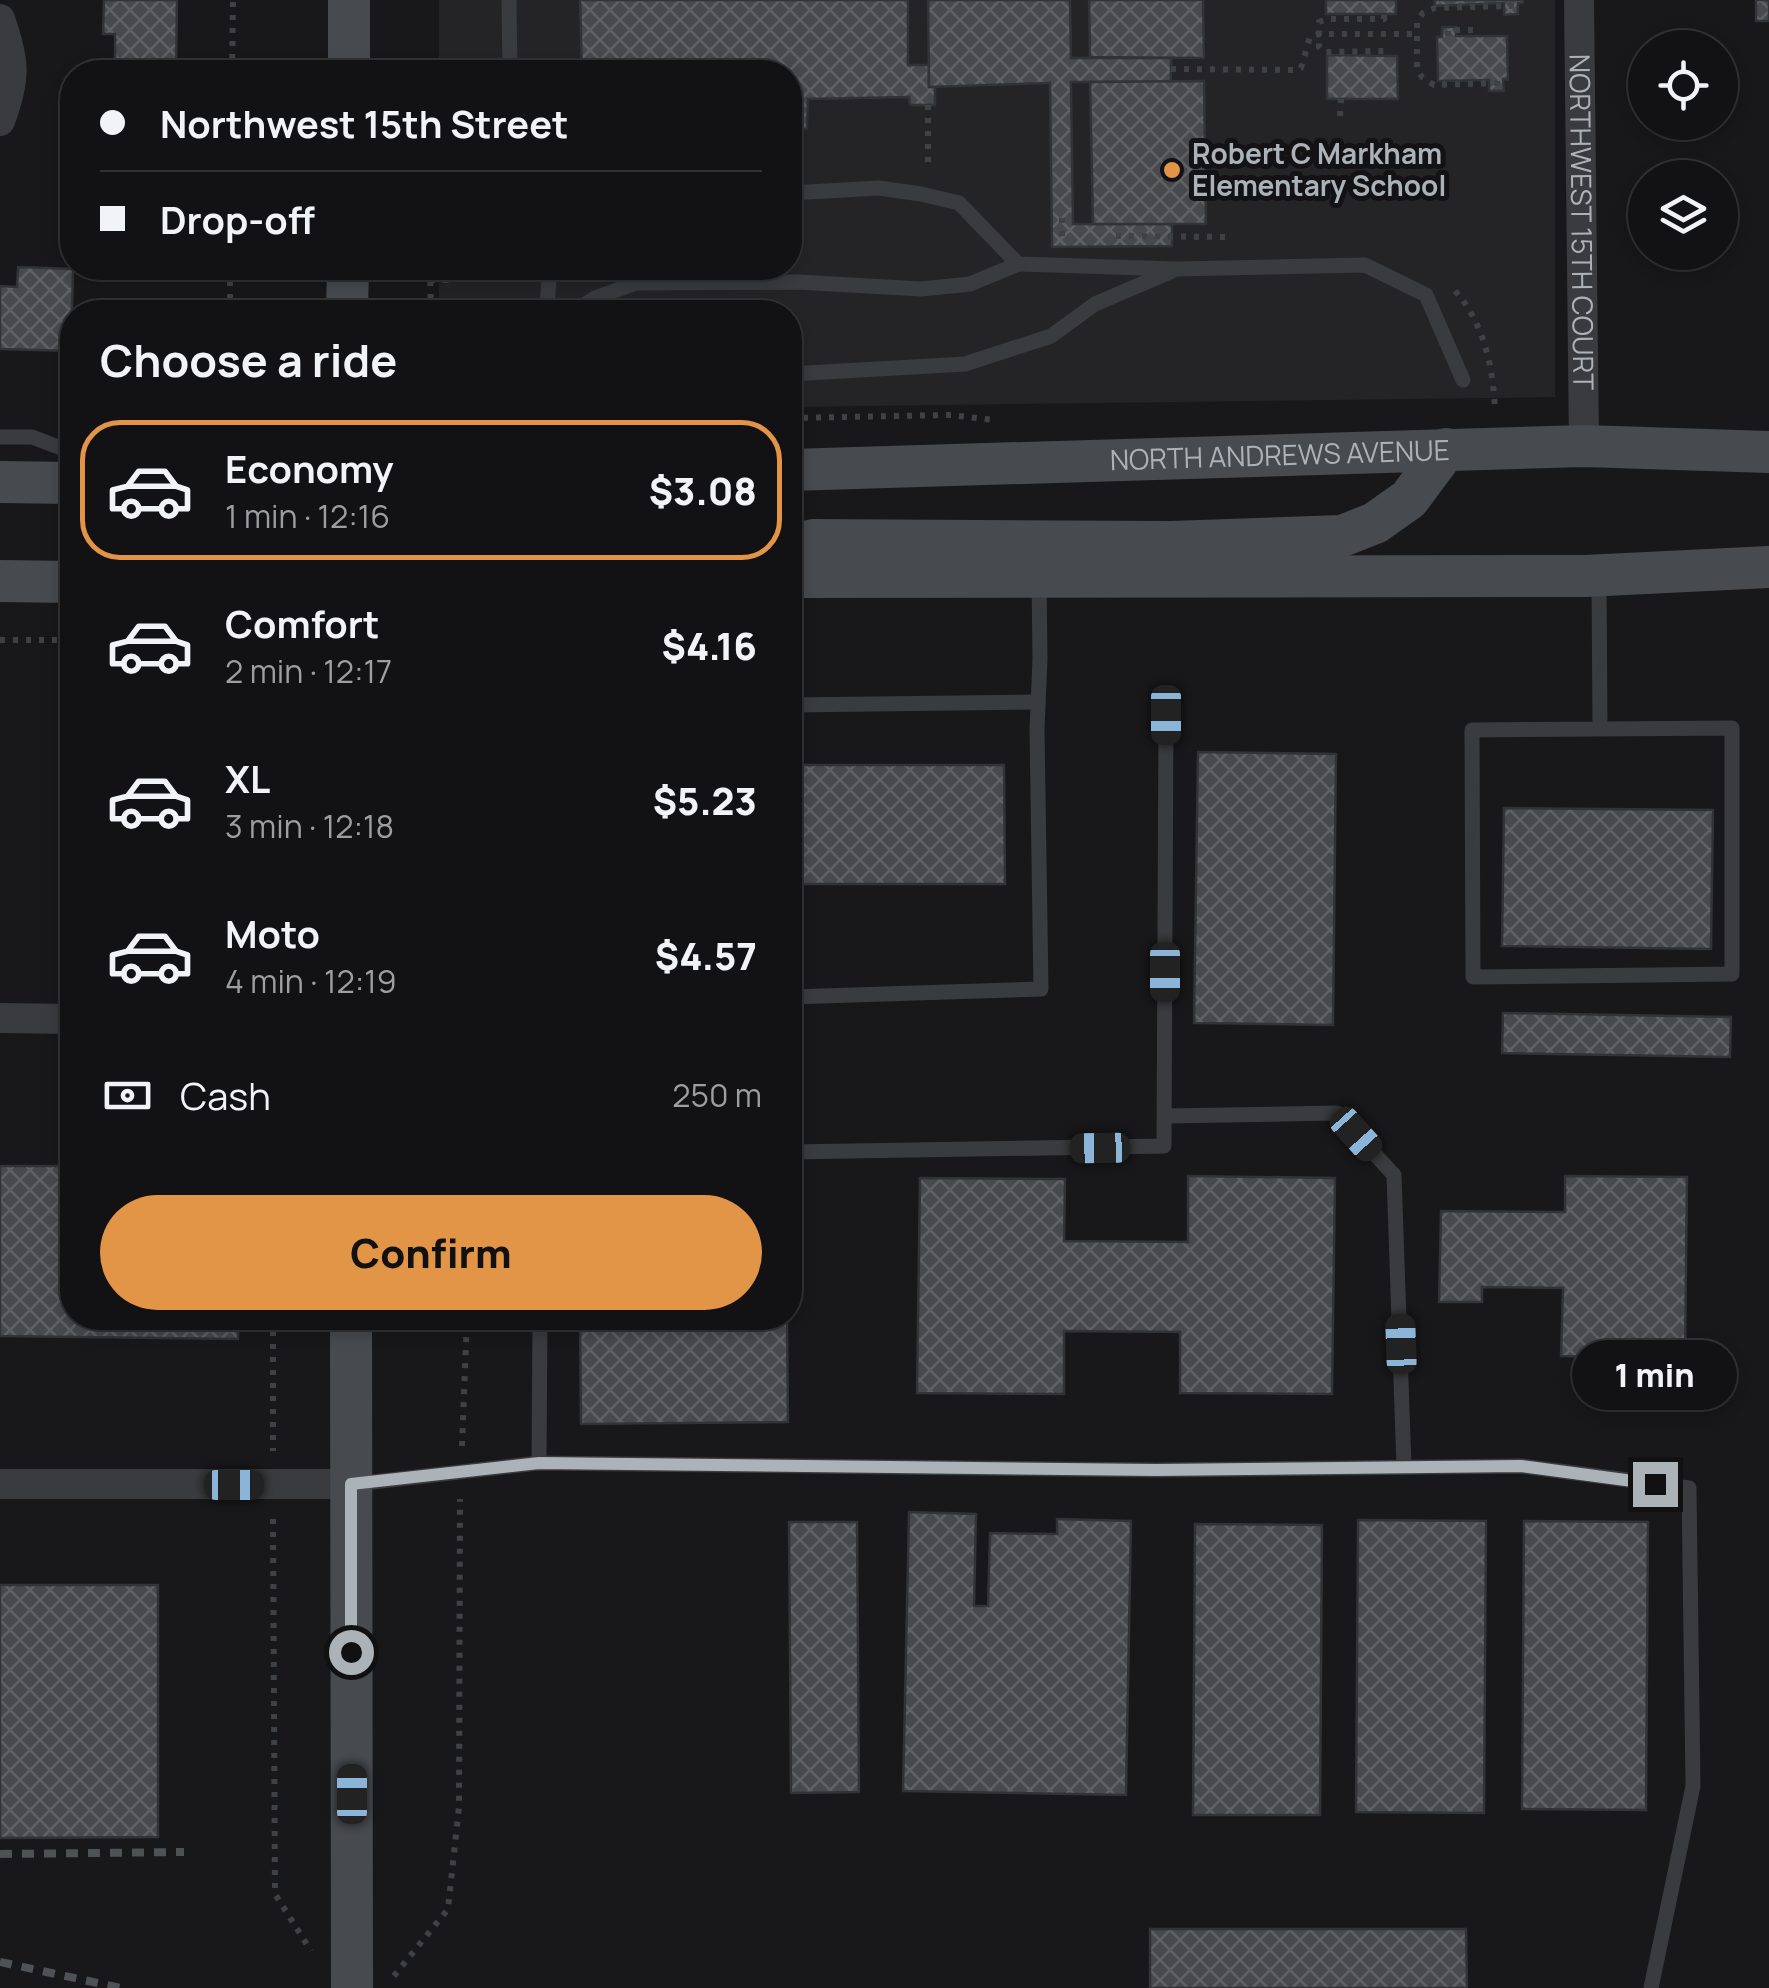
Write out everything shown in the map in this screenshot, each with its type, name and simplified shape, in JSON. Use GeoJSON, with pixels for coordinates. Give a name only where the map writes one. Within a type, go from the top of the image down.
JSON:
{"type":"FeatureCollection","features":[{"type":"Feature","properties":{"kind":"street"},"geometry":{"type":"LineString","coordinates":[[348,60],[349,0]]}},
{"type":"Feature","properties":{"kind":"street","name":"NORTHWEST 15TH COURT"},"geometry":{"type":"LineString","coordinates":[[1579,0],[1584,446]]}},
{"type":"Feature","properties":{"kind":"street"},"geometry":{"type":"LineString","coordinates":[[0,19],[12,52],[11,92],[0,121]]}},
{"type":"Feature","properties":{"kind":"street","name":"NORTH ANDREWS AVENUE"},"geometry":{"type":"LineString","coordinates":[[802,470],[1584,446],[1769,452]]}},
{"type":"Feature","properties":{"kind":"street"},"geometry":{"type":"LineString","coordinates":[[802,543],[1171,542],[1342,536],[1375,522],[1409,499],[1446,450]]}},
{"type":"Feature","properties":{"kind":"street"},"geometry":{"type":"LineString","coordinates":[[0,482],[60,483]]}},
{"type":"Feature","properties":{"kind":"street"},"geometry":{"type":"LineString","coordinates":[[802,577],[1599,576],[1769,566]]}},
{"type":"Feature","properties":{"kind":"street"},"geometry":{"type":"LineString","coordinates":[[0,581],[60,582]]}},
{"type":"Feature","properties":{"kind":"street"},"geometry":{"type":"LineString","coordinates":[[0,1018],[60,1019]]}},
{"type":"Feature","properties":{"kind":"street"},"geometry":{"type":"LineString","coordinates":[[351,1330],[352,1988]]}},
{"type":"Feature","properties":{"kind":"street"},"geometry":{"type":"LineString","coordinates":[[0,1484],[351,1484]]}},
{"type":"Feature","properties":{"kind":"lane"},"geometry":{"type":"LineString","coordinates":[[509,0],[510,60]]}},
{"type":"Feature","properties":{"kind":"lane"},"geometry":{"type":"LineString","coordinates":[[802,192],[879,188],[959,203],[1018,264]]}},
{"type":"Feature","properties":{"kind":"lane"},"geometry":{"type":"LineString","coordinates":[[592,300],[636,282],[798,282],[921,289],[970,284],[1018,264],[1176,269],[1364,265],[1426,295],[1463,380]]}},
{"type":"Feature","properties":{"kind":"lane"},"geometry":{"type":"LineString","coordinates":[[802,373],[965,364],[1051,336],[1095,304],[1176,269]]}},
{"type":"Feature","properties":{"kind":"lane"},"geometry":{"type":"LineString","coordinates":[[0,437],[32,437],[60,448]]}},
{"type":"Feature","properties":{"kind":"lane"},"geometry":{"type":"LineString","coordinates":[[802,997],[1040,989],[1039,576]]}},
{"type":"Feature","properties":{"kind":"lane"},"geometry":{"type":"LineString","coordinates":[[1599,576],[1600,729]]}},
{"type":"Feature","properties":{"kind":"lane"},"geometry":{"type":"LineString","coordinates":[[802,705],[1038,702]]}},
{"type":"Feature","properties":{"kind":"lane"},"geometry":{"type":"LineString","coordinates":[[802,1152],[1164,1146],[1166,715]]}},
{"type":"Feature","properties":{"kind":"lane"},"geometry":{"type":"LineString","coordinates":[[1732,728],[1732,974],[1473,977],[1472,730],[1600,729],[1732,728]]}},
{"type":"Feature","properties":{"kind":"lane"},"geometry":{"type":"LineString","coordinates":[[1165,1116],[1337,1113],[1394,1175],[1404,1467]]}},
{"type":"Feature","properties":{"kind":"lane"},"geometry":{"type":"LineString","coordinates":[[539,1463],[540,1330]]}},
{"type":"Feature","properties":{"kind":"lane"},"geometry":{"type":"LineString","coordinates":[[351,1484],[539,1463],[1156,1470],[1521,1466],[1688,1488],[1692,1786],[1651,1988]]}},
{"type":"Feature","properties":{"kind":"path"},"geometry":{"type":"LineString","coordinates":[[232,60],[233,0]]}},
{"type":"Feature","properties":{"kind":"path"},"geometry":{"type":"LineString","coordinates":[[1497,80],[1497,84],[1434,85],[1422,78],[1417,69],[1416,21],[1435,8],[1511,3]]}},
{"type":"Feature","properties":{"kind":"path"},"geometry":{"type":"LineString","coordinates":[[1384,15],[1384,19],[1327,18],[1319,22],[1319,47],[1324,52],[1385,52],[1384,56]]}},
{"type":"Feature","properties":{"kind":"path"},"geometry":{"type":"LineString","coordinates":[[1448,36],[1448,30],[1481,30]]}},
{"type":"Feature","properties":{"kind":"path"},"geometry":{"type":"LineString","coordinates":[[1171,69],[1296,70],[1301,68],[1310,37],[1320,34],[1416,34]]}},
{"type":"Feature","properties":{"kind":"path"},"geometry":{"type":"LineString","coordinates":[[1340,116],[1341,99]]}},
{"type":"Feature","properties":{"kind":"path"},"geometry":{"type":"LineString","coordinates":[[928,105],[928,168]]}},
{"type":"Feature","properties":{"kind":"path"},"geometry":{"type":"LineString","coordinates":[[915,166],[945,171]]}},
{"type":"Feature","properties":{"kind":"path"},"geometry":{"type":"LineString","coordinates":[[1050,236],[1062,236],[1062,218]]}},
{"type":"Feature","properties":{"kind":"path"},"geometry":{"type":"LineString","coordinates":[[1102,236],[1242,237]]}},
{"type":"Feature","properties":{"kind":"path"},"geometry":{"type":"LineString","coordinates":[[431,300],[430,280],[447,280]]}},
{"type":"Feature","properties":{"kind":"path"},"geometry":{"type":"LineString","coordinates":[[1454,288],[1483,337],[1496,410]]}},
{"type":"Feature","properties":{"kind":"path"},"geometry":{"type":"LineString","coordinates":[[0,640],[60,640]]}},
{"type":"Feature","properties":{"kind":"path"},"geometry":{"type":"LineString","coordinates":[[273,1330],[274,1894],[314,1956]]}},
{"type":"Feature","properties":{"kind":"path"},"geometry":{"type":"LineString","coordinates":[[384,1988],[448,1909],[459,1807],[460,1472],[467,1330]]}},
{"type":"Feature","properties":{"kind":"shaded area","name":"Robert C Markham Elementary School"},"geometry":{"type":"Polygon","coordinates":[[[439,0],[1555,0],[1555,397],[802,407],[802,300],[439,300],[439,280],[802,280],[802,60],[439,60],[439,0]]]}},
{"type":"Feature","properties":{"kind":"building"},"geometry":{"type":"Polygon","coordinates":[[[104,0],[177,0],[176,60],[115,60],[115,34],[103,34],[104,0]]]}},
{"type":"Feature","properties":{"kind":"building"},"geometry":{"type":"Polygon","coordinates":[[[580,0],[908,0],[908,65],[929,65],[929,87],[935,87],[935,105],[910,105],[909,97],[808,99],[807,129],[802,129],[802,60],[582,60],[580,0]]]}},
{"type":"Feature","properties":{"kind":"building"},"geometry":{"type":"Polygon","coordinates":[[[928,0],[1070,0],[1071,58],[1171,58],[1171,82],[1071,82],[1073,224],[1172,224],[1172,246],[1052,247],[1050,83],[929,87],[928,0]]]}},
{"type":"Feature","properties":{"kind":"building"},"geometry":{"type":"Polygon","coordinates":[[[1089,0],[1203,0],[1204,58],[1090,57],[1089,0]]]}},
{"type":"Feature","properties":{"kind":"building"},"geometry":{"type":"Polygon","coordinates":[[[1326,0],[1396,0],[1396,14],[1326,14],[1326,0]]]}},
{"type":"Feature","properties":{"kind":"building"},"geometry":{"type":"Polygon","coordinates":[[[1435,0],[1523,3],[1518,3],[1518,14],[1504,15],[1504,3],[1435,6],[1435,0]]]}},
{"type":"Feature","properties":{"kind":"building"},"geometry":{"type":"Polygon","coordinates":[[[1756,0],[1769,0],[1769,21],[1756,21],[1756,0]]]}},
{"type":"Feature","properties":{"kind":"building"},"geometry":{"type":"Polygon","coordinates":[[[1442,27],[1456,27],[1456,36],[1507,36],[1508,80],[1503,79],[1504,91],[1489,91],[1489,80],[1438,81],[1437,37],[1442,37],[1442,27]]]}},
{"type":"Feature","properties":{"kind":"building"},"geometry":{"type":"Polygon","coordinates":[[[1327,55],[1397,56],[1398,99],[1327,99],[1327,55]]]}},
{"type":"Feature","properties":{"kind":"building"},"geometry":{"type":"Polygon","coordinates":[[[1204,81],[1206,224],[1093,224],[1090,82],[1204,81]]]}},
{"type":"Feature","properties":{"kind":"building"},"geometry":{"type":"Polygon","coordinates":[[[18,267],[60,269],[60,280],[73,280],[72,300],[60,300],[60,351],[0,349],[0,286],[17,287],[18,267]]]}},
{"type":"Feature","properties":{"kind":"building"},"geometry":{"type":"Polygon","coordinates":[[[1198,752],[1336,754],[1333,1025],[1194,1023],[1198,752]]]}},
{"type":"Feature","properties":{"kind":"building"},"geometry":{"type":"Polygon","coordinates":[[[802,765],[1004,765],[1005,884],[802,884],[802,765]]]}},
{"type":"Feature","properties":{"kind":"building"},"geometry":{"type":"Polygon","coordinates":[[[1504,808],[1713,810],[1711,949],[1502,946],[1504,808]]]}},
{"type":"Feature","properties":{"kind":"building"},"geometry":{"type":"Polygon","coordinates":[[[1503,1013],[1731,1017],[1730,1057],[1502,1053],[1503,1013]]]}},
{"type":"Feature","properties":{"kind":"building"},"geometry":{"type":"Polygon","coordinates":[[[0,1166],[60,1166],[60,1330],[238,1330],[238,1339],[0,1336],[0,1166]]]}},
{"type":"Feature","properties":{"kind":"building"},"geometry":{"type":"Polygon","coordinates":[[[1188,1176],[1335,1178],[1332,1394],[1180,1393],[1180,1332],[1064,1331],[1064,1394],[917,1393],[920,1178],[1065,1179],[1064,1241],[1188,1242],[1188,1176]]]}},
{"type":"Feature","properties":{"kind":"building"},"geometry":{"type":"Polygon","coordinates":[[[1565,1176],[1687,1177],[1685,1358],[1561,1356],[1563,1288],[1482,1287],[1482,1302],[1439,1302],[1441,1211],[1565,1212],[1565,1176]]]}},
{"type":"Feature","properties":{"kind":"building"},"geometry":{"type":"Polygon","coordinates":[[[580,1330],[787,1330],[788,1422],[581,1424],[580,1330]]]}},
{"type":"Feature","properties":{"kind":"building"},"geometry":{"type":"Polygon","coordinates":[[[909,1512],[976,1514],[974,1606],[988,1606],[990,1533],[1057,1534],[1057,1519],[1131,1521],[1126,1795],[903,1791],[909,1512]]]}},
{"type":"Feature","properties":{"kind":"building"},"geometry":{"type":"Polygon","coordinates":[[[1358,1520],[1486,1521],[1484,1813],[1356,1812],[1358,1520]]]}},
{"type":"Feature","properties":{"kind":"building"},"geometry":{"type":"Polygon","coordinates":[[[1524,1521],[1648,1522],[1646,1810],[1522,1809],[1524,1521]]]}},
{"type":"Feature","properties":{"kind":"building"},"geometry":{"type":"Polygon","coordinates":[[[789,1522],[857,1522],[859,1792],[791,1793],[789,1522]]]}},
{"type":"Feature","properties":{"kind":"building"},"geometry":{"type":"Polygon","coordinates":[[[1195,1524],[1322,1525],[1320,1815],[1193,1815],[1195,1524]]]}},
{"type":"Feature","properties":{"kind":"building"},"geometry":{"type":"Polygon","coordinates":[[[0,1585],[158,1585],[158,1837],[0,1838],[0,1585]]]}},
{"type":"Feature","properties":{"kind":"building"},"geometry":{"type":"Polygon","coordinates":[[[1150,1929],[1466,1929],[1467,1988],[1150,1988],[1150,1929]]]}},
{"type":"Feature","properties":{"kind":"railway"},"geometry":{"type":"LineString","coordinates":[[0,1854],[184,1852]]}},
{"type":"Feature","properties":{"kind":"railway"},"geometry":{"type":"LineString","coordinates":[[0,1962],[121,1988]]}},
{"type":"Feature","properties":{"kind":"place","name":"Robert C Markham Elementary School"},"geometry":{"type":"Point","coordinates":[1172,170]}},
{"type":"Feature","properties":{"kind":"route"},"geometry":{"type":"LineString","coordinates":[[351,1652],[351,1484],[539,1463],[1156,1470],[1521,1466],[1655,1484]]}}]}
